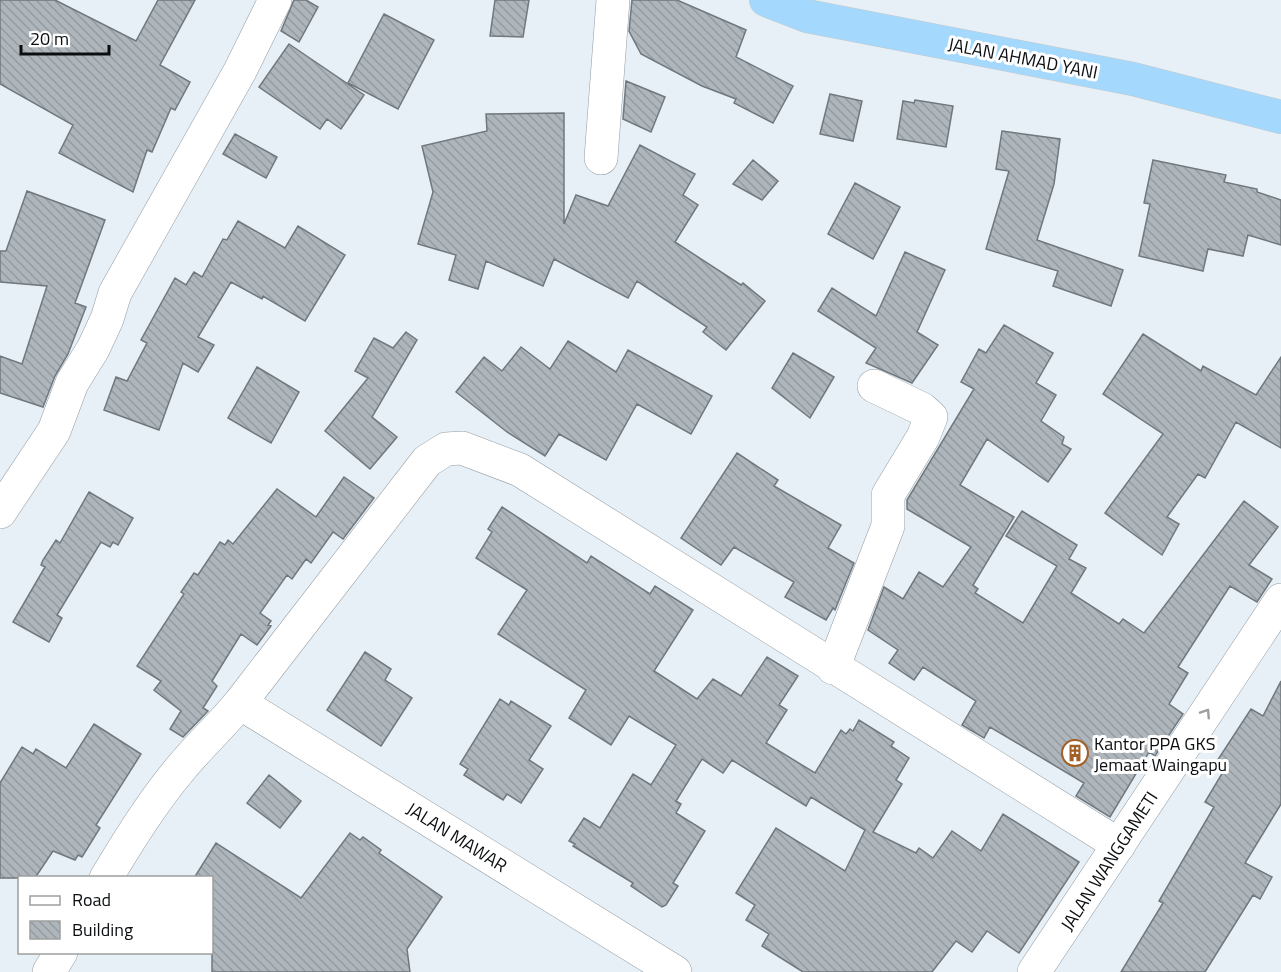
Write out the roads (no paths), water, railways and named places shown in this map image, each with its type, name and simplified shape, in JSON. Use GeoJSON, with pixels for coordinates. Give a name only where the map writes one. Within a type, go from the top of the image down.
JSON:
{"type":"FeatureCollection","features":[{"type":"Feature","properties":{"kind":"highway","name":"JALAN AHMAD YANI"},"geometry":{"type":"LineString","coordinates":[[766,0],[807,16],[1133,79],[1281,117]]}},
{"type":"Feature","properties":{"kind":"street"},"geometry":{"type":"LineString","coordinates":[[0,512],[54,431],[72,383],[93,349],[107,319],[115,293],[240,71],[275,0]]}},
{"type":"Feature","properties":{"kind":"street"},"geometry":{"type":"LineString","coordinates":[[601,158],[613,0]]}},
{"type":"Feature","properties":{"kind":"street"},"geometry":{"type":"LineString","coordinates":[[833,668],[888,526],[890,517],[888,495],[923,437],[931,417],[922,409],[874,386]]}},
{"type":"Feature","properties":{"kind":"street"},"geometry":{"type":"LineString","coordinates":[[107,876],[144,816],[180,769],[214,735],[240,703],[427,461],[446,449],[462,448],[520,470],[1119,845]]}},
{"type":"Feature","properties":{"kind":"street","name":"JALAN WANGGAMETI"},"geometry":{"type":"LineString","coordinates":[[1034,972],[1281,600]]}},
{"type":"Feature","properties":{"kind":"street","name":"JALAN MAWAR"},"geometry":{"type":"LineString","coordinates":[[240,703],[675,972]]}},
{"type":"Feature","properties":{"kind":"street"},"geometry":{"type":"LineString","coordinates":[[49,972],[60,954]]}},
{"type":"Feature","properties":{"kind":"place","name":"Kantor PPA GKS Jemaat Waingapu"},"geometry":{"type":"Point","coordinates":[1075,753]}}]}
